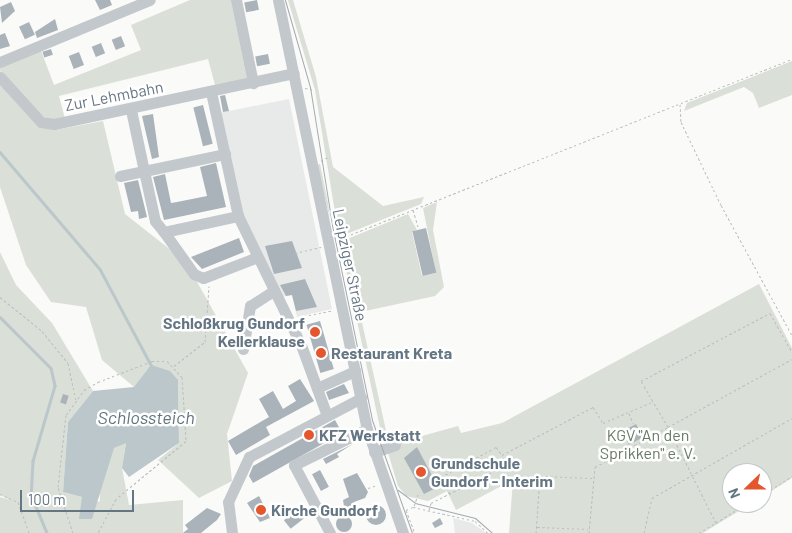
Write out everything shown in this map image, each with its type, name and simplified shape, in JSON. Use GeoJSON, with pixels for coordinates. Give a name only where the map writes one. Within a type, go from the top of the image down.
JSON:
{"type":"FeatureCollection","features":[{"type":"Feature","properties":{"kind":"street"},"geometry":{"type":"LineString","coordinates":[[0,62],[150,0]]}},
{"type":"Feature","properties":{"kind":"street"},"geometry":{"type":"LineString","coordinates":[[236,0],[253,83]]}},
{"type":"Feature","properties":{"kind":"street","name":"Leipziger Straße"},"geometry":{"type":"LineString","coordinates":[[278,0],[367,429],[374,452],[401,512],[403,533]]}},
{"type":"Feature","properties":{"kind":"street","name":"Zur Lehmbahn"},"geometry":{"type":"LineString","coordinates":[[0,77],[41,122],[54,124],[131,110],[294,74]]}},
{"type":"Feature","properties":{"kind":"street"},"geometry":{"type":"LineString","coordinates":[[211,92],[238,216],[255,258],[289,319],[326,413]]}},
{"type":"Feature","properties":{"kind":"street"},"geometry":{"type":"LineString","coordinates":[[131,110],[154,221],[194,274],[208,276],[255,258]]}},
{"type":"Feature","properties":{"kind":"street"},"geometry":{"type":"LineString","coordinates":[[120,176],[225,154]]}},
{"type":"Feature","properties":{"kind":"street"},"geometry":{"type":"LineString","coordinates":[[164,232],[238,216]]}},
{"type":"Feature","properties":{"kind":"street"},"geometry":{"type":"LineString","coordinates":[[243,349],[250,306],[273,290]]}},
{"type":"Feature","properties":{"kind":"street"},"geometry":{"type":"LineString","coordinates":[[317,388],[355,371]]}},
{"type":"Feature","properties":{"kind":"street"},"geometry":{"type":"LineString","coordinates":[[232,533],[228,502],[249,457],[326,413],[362,398]]}},
{"type":"Feature","properties":{"kind":"street"},"geometry":{"type":"LineString","coordinates":[[330,533],[294,465],[367,429]]}},
{"type":"Feature","properties":{"kind":"street"},"geometry":{"type":"LineString","coordinates":[[374,452],[395,445]]}},
{"type":"Feature","properties":{"kind":"path"},"geometry":{"type":"LineString","coordinates":[[294,253],[329,244],[792,59]]}},
{"type":"Feature","properties":{"kind":"path"},"geometry":{"type":"LineString","coordinates":[[305,88],[314,90]]}},
{"type":"Feature","properties":{"kind":"path"},"geometry":{"type":"LineString","coordinates":[[680,103],[681,122],[718,198],[792,335]]}},
{"type":"Feature","properties":{"kind":"path"},"geometry":{"type":"LineString","coordinates":[[319,161],[328,157]]}},
{"type":"Feature","properties":{"kind":"path"},"geometry":{"type":"LineString","coordinates":[[413,210],[419,230]]}},
{"type":"Feature","properties":{"kind":"path"},"geometry":{"type":"LineString","coordinates":[[174,366],[205,342],[208,276]]}},
{"type":"Feature","properties":{"kind":"path"},"geometry":{"type":"LineString","coordinates":[[0,297],[42,331],[68,363],[76,400]]}},
{"type":"Feature","properties":{"kind":"path"},"geometry":{"type":"LineString","coordinates":[[289,319],[335,310]]}},
{"type":"Feature","properties":{"kind":"path"},"geometry":{"type":"LineString","coordinates":[[716,523],[668,427],[641,381],[770,313],[792,352]]}},
{"type":"Feature","properties":{"kind":"path"},"geometry":{"type":"LineString","coordinates":[[589,533],[595,467],[792,359]]}},
{"type":"Feature","properties":{"kind":"path"},"geometry":{"type":"LineString","coordinates":[[73,533],[59,496],[62,428],[76,400],[98,382],[152,361],[174,366],[182,378],[186,441],[116,499],[98,533]]}},
{"type":"Feature","properties":{"kind":"path"},"geometry":{"type":"LineString","coordinates":[[502,455],[593,407],[603,423],[652,402]]}},
{"type":"Feature","properties":{"kind":"path"},"geometry":{"type":"LineString","coordinates":[[628,412],[634,423]]}},
{"type":"Feature","properties":{"kind":"path"},"geometry":{"type":"LineString","coordinates":[[644,533],[652,498],[792,418]]}},
{"type":"Feature","properties":{"kind":"path"},"geometry":{"type":"LineString","coordinates":[[429,510],[431,503],[450,494],[506,464],[496,447],[441,477],[450,494]]}},
{"type":"Feature","properties":{"kind":"path"},"geometry":{"type":"LineString","coordinates":[[536,533],[540,476],[593,478]]}},
{"type":"Feature","properties":{"kind":"path"},"geometry":{"type":"LineString","coordinates":[[772,488],[792,476]]}},
{"type":"Feature","properties":{"kind":"path"},"geometry":{"type":"LineString","coordinates":[[413,507],[419,492]]}},
{"type":"Feature","properties":{"kind":"path"},"geometry":{"type":"LineString","coordinates":[[0,494],[18,502],[29,533]]}},
{"type":"Feature","properties":{"kind":"path"},"geometry":{"type":"LineString","coordinates":[[59,496],[65,494]]}},
{"type":"Feature","properties":{"kind":"path"},"geometry":{"type":"LineString","coordinates":[[415,533],[401,512],[413,507],[475,521],[488,533]]}},
{"type":"Feature","properties":{"kind":"path"},"geometry":{"type":"LineString","coordinates":[[699,533],[732,513]]}},
{"type":"Feature","properties":{"kind":"path"},"geometry":{"type":"LineString","coordinates":[[536,527],[589,529]]}},
{"type":"Feature","properties":{"kind":"shaded area"},"geometry":{"type":"Polygon","coordinates":[[[289,99],[332,309],[297,317],[292,295],[282,297],[243,217],[219,113],[289,99]]]}},
{"type":"Feature","properties":{"kind":"shaded area"},"geometry":{"type":"Polygon","coordinates":[[[453,518],[472,523],[486,533],[455,533],[453,518]]]}},
{"type":"Feature","properties":{"kind":"green space"},"geometry":{"type":"Polygon","coordinates":[[[190,0],[231,0],[247,79],[215,85],[208,59],[59,96],[65,119],[55,121],[42,116],[0,71],[0,64],[40,48],[54,85],[141,50],[131,25],[190,0]]]}},
{"type":"Feature","properties":{"kind":"green space"},"geometry":{"type":"Polygon","coordinates":[[[288,0],[293,0],[316,77],[333,167],[383,206],[424,197],[421,204],[339,237],[315,90],[288,0]]]}},
{"type":"Feature","properties":{"kind":"green space"},"geometry":{"type":"Polygon","coordinates":[[[792,61],[792,95],[759,108],[753,93],[744,87],[684,111],[687,103],[792,61]]]}},
{"type":"Feature","properties":{"kind":"green space"},"geometry":{"type":"Polygon","coordinates":[[[0,82],[43,127],[55,130],[103,121],[125,214],[186,262],[248,373],[227,434],[232,481],[199,498],[158,460],[179,443],[178,380],[134,387],[102,360],[86,307],[51,302],[26,265],[0,187],[0,82]]]}},
{"type":"Feature","properties":{"kind":"green space"},"geometry":{"type":"Polygon","coordinates":[[[320,164],[328,203],[330,219],[317,165],[320,164]]]}},
{"type":"Feature","properties":{"kind":"green space"},"geometry":{"type":"Polygon","coordinates":[[[437,202],[433,230],[444,287],[435,296],[365,311],[361,318],[387,435],[382,437],[340,242],[408,214],[417,230],[412,232],[422,276],[436,273],[423,208],[437,202]]]}},
{"type":"Feature","properties":{"kind":"green space"},"geometry":{"type":"Polygon","coordinates":[[[0,252],[16,285],[52,323],[93,391],[68,422],[63,492],[82,497],[84,506],[100,501],[99,483],[113,448],[126,442],[122,468],[129,505],[183,500],[183,533],[0,533],[0,497],[10,500],[0,495],[0,252]]]}},
{"type":"Feature","properties":{"kind":"green space","name":"KGV \"An den Sprikken\" e. V."},"geometry":{"type":"Polygon","coordinates":[[[759,284],[792,348],[792,478],[772,491],[772,463],[722,463],[722,513],[736,513],[703,533],[509,533],[513,480],[456,510],[447,491],[428,501],[406,496],[398,486],[386,446],[458,426],[461,433],[502,423],[759,284]]]}},
{"type":"Feature","properties":{"kind":"water","name":"Schlossteich"},"geometry":{"type":"Polygon","coordinates":[[[151,365],[170,371],[178,380],[179,443],[129,477],[122,468],[126,443],[114,448],[92,519],[79,519],[82,497],[63,492],[68,422],[93,391],[134,387],[151,365]]]}},
{"type":"Feature","properties":{"kind":"building"},"geometry":{"type":"Polygon","coordinates":[[[95,0],[110,0],[112,5],[100,10],[95,0]]]}},
{"type":"Feature","properties":{"kind":"building"},"geometry":{"type":"Polygon","coordinates":[[[257,0],[259,10],[246,12],[244,2],[257,0]]]}},
{"type":"Feature","properties":{"kind":"building"},"geometry":{"type":"Polygon","coordinates":[[[11,2],[15,11],[2,23],[0,7],[11,2]]]}},
{"type":"Feature","properties":{"kind":"building"},"geometry":{"type":"Polygon","coordinates":[[[55,19],[58,30],[37,38],[35,32],[55,19]]]}},
{"type":"Feature","properties":{"kind":"building"},"geometry":{"type":"Polygon","coordinates":[[[29,22],[35,35],[25,39],[19,27],[29,22]]]}},
{"type":"Feature","properties":{"kind":"building"},"geometry":{"type":"Polygon","coordinates":[[[5,33],[10,46],[0,49],[0,35],[5,33]]]}},
{"type":"Feature","properties":{"kind":"building"},"geometry":{"type":"Polygon","coordinates":[[[121,36],[125,46],[116,50],[112,40],[121,36]]]}},
{"type":"Feature","properties":{"kind":"building"},"geometry":{"type":"Polygon","coordinates":[[[101,43],[105,53],[96,57],[92,47],[101,43]]]}},
{"type":"Feature","properties":{"kind":"building"},"geometry":{"type":"Polygon","coordinates":[[[51,49],[53,55],[44,57],[42,52],[51,49]]]}},
{"type":"Feature","properties":{"kind":"building"},"geometry":{"type":"Polygon","coordinates":[[[79,52],[84,65],[74,69],[69,56],[79,52]]]}},
{"type":"Feature","properties":{"kind":"building"},"geometry":{"type":"Polygon","coordinates":[[[268,54],[270,64],[257,66],[255,56],[268,54]]]}},
{"type":"Feature","properties":{"kind":"building"},"geometry":{"type":"Polygon","coordinates":[[[225,95],[229,111],[223,112],[220,96],[225,95]]]}},
{"type":"Feature","properties":{"kind":"building"},"geometry":{"type":"Polygon","coordinates":[[[203,105],[213,144],[203,146],[193,107],[203,105]]]}},
{"type":"Feature","properties":{"kind":"building"},"geometry":{"type":"Polygon","coordinates":[[[153,114],[159,157],[152,159],[142,116],[153,114]]]}},
{"type":"Feature","properties":{"kind":"building"},"geometry":{"type":"Polygon","coordinates":[[[216,163],[226,207],[164,220],[153,177],[165,174],[171,203],[207,196],[200,167],[216,163]]]}},
{"type":"Feature","properties":{"kind":"building"},"geometry":{"type":"Polygon","coordinates":[[[138,180],[147,217],[139,219],[138,211],[131,212],[124,183],[138,180]]]}},
{"type":"Feature","properties":{"kind":"building"},"geometry":{"type":"Polygon","coordinates":[[[426,228],[436,273],[423,276],[412,231],[426,228]]]}},
{"type":"Feature","properties":{"kind":"building"},"geometry":{"type":"Polygon","coordinates":[[[239,238],[244,252],[202,269],[191,257],[239,238]]]}},
{"type":"Feature","properties":{"kind":"building"},"geometry":{"type":"Polygon","coordinates":[[[292,241],[302,268],[274,274],[265,246],[292,241]]]}},
{"type":"Feature","properties":{"kind":"building"},"geometry":{"type":"Polygon","coordinates":[[[305,279],[317,307],[296,311],[292,295],[286,296],[280,285],[305,279]]]}},
{"type":"Feature","properties":{"kind":"building"},"geometry":{"type":"Polygon","coordinates":[[[320,321],[334,369],[320,373],[307,325],[320,321]]]}},
{"type":"Feature","properties":{"kind":"building"},"geometry":{"type":"Polygon","coordinates":[[[300,379],[314,401],[266,427],[270,435],[236,455],[228,441],[269,417],[259,399],[273,391],[283,409],[296,401],[288,386],[300,379]]]}},
{"type":"Feature","properties":{"kind":"building"},"geometry":{"type":"Polygon","coordinates":[[[344,384],[349,393],[329,400],[326,392],[344,384]]]}},
{"type":"Feature","properties":{"kind":"building"},"geometry":{"type":"Polygon","coordinates":[[[63,394],[69,396],[66,404],[60,403],[63,394]]]}},
{"type":"Feature","properties":{"kind":"building"},"geometry":{"type":"Polygon","coordinates":[[[335,420],[342,433],[253,483],[249,476],[253,466],[335,420]]]}},
{"type":"Feature","properties":{"kind":"building"},"geometry":{"type":"Polygon","coordinates":[[[636,424],[643,437],[629,445],[622,432],[636,424]]]}},
{"type":"Feature","properties":{"kind":"building"},"geometry":{"type":"Polygon","coordinates":[[[353,444],[337,454],[339,457],[326,464],[323,459],[353,444]]]}},
{"type":"Feature","properties":{"kind":"building","name":"Grundschule Gundorf - Interim"},"geometry":{"type":"Polygon","coordinates":[[[417,447],[438,487],[424,494],[404,458],[417,447]]]}},
{"type":"Feature","properties":{"kind":"building"},"geometry":{"type":"Polygon","coordinates":[[[320,470],[329,487],[321,491],[312,474],[320,470]]]}},
{"type":"Feature","properties":{"kind":"building"},"geometry":{"type":"Polygon","coordinates":[[[357,473],[368,492],[365,498],[354,502],[356,509],[345,512],[343,500],[349,497],[343,479],[357,473]]]}},
{"type":"Feature","properties":{"kind":"building","name":"Kirche Gundorf"},"geometry":{"type":"Polygon","coordinates":[[[259,496],[270,518],[260,522],[247,503],[259,496]]]}},
{"type":"Feature","properties":{"kind":"building"},"geometry":{"type":"Polygon","coordinates":[[[376,505],[383,508],[386,515],[383,522],[376,525],[369,522],[366,515],[369,508],[376,505]]]}},
{"type":"Feature","properties":{"kind":"building"},"geometry":{"type":"Polygon","coordinates":[[[302,506],[309,515],[291,529],[284,520],[302,506]]]}},
{"type":"Feature","properties":{"kind":"building"},"geometry":{"type":"Polygon","coordinates":[[[207,508],[221,514],[217,520],[201,533],[183,533],[188,529],[185,525],[207,508]]]}},
{"type":"Feature","properties":{"kind":"building"},"geometry":{"type":"Polygon","coordinates":[[[344,516],[350,518],[352,524],[350,530],[344,532],[338,530],[336,524],[338,518],[344,516]]]}},
{"type":"Feature","properties":{"kind":"building"},"geometry":{"type":"Polygon","coordinates":[[[440,518],[443,524],[435,528],[432,523],[440,518]]]}},
{"type":"Feature","properties":{"kind":"waterway"},"geometry":{"type":"LineString","coordinates":[[0,152],[100,269],[151,365]]}},
{"type":"Feature","properties":{"kind":"waterway"},"geometry":{"type":"LineString","coordinates":[[0,317],[51,368],[55,386],[33,461],[31,494],[47,533]]}},
{"type":"Feature","properties":{"kind":"tram line"},"geometry":{"type":"LineString","coordinates":[[285,0],[310,87],[332,225],[372,420],[412,533]]}},
{"type":"Feature","properties":{"kind":"tram line"},"geometry":{"type":"LineString","coordinates":[[398,490],[415,503],[475,518],[492,533]]}},
{"type":"Feature","properties":{"kind":"place","name":"Schloßkrug Gundorf Kellerklause"},"geometry":{"type":"Point","coordinates":[315,332]}},
{"type":"Feature","properties":{"kind":"place","name":"Restaurant Kreta"},"geometry":{"type":"Point","coordinates":[321,353]}},
{"type":"Feature","properties":{"kind":"place","name":"KFZ Werkstatt"},"geometry":{"type":"Point","coordinates":[309,435]}},
{"type":"Feature","properties":{"kind":"place","name":"Grundschule Gundorf - Interim"},"geometry":{"type":"Point","coordinates":[421,472]}},
{"type":"Feature","properties":{"kind":"place","name":"Kirche Gundorf"},"geometry":{"type":"Point","coordinates":[261,510]}}]}
